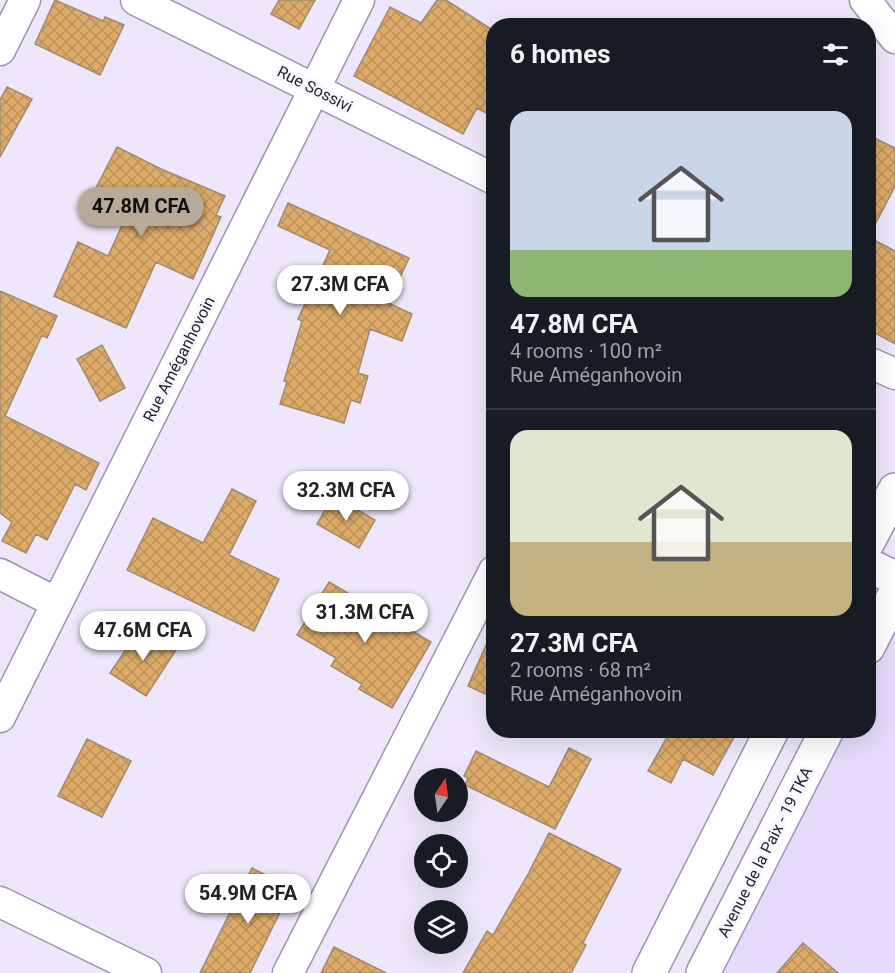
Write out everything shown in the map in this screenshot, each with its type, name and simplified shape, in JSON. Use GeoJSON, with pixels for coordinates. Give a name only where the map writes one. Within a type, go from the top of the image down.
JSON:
{"type":"FeatureCollection","features":[{"type":"Feature","properties":{"kind":"main road"},"geometry":{"type":"LineString","coordinates":[[876,527],[895,490]]}},
{"type":"Feature","properties":{"kind":"main road"},"geometry":{"type":"LineString","coordinates":[[876,569],[895,578]]}},
{"type":"Feature","properties":{"kind":"main road"},"geometry":{"type":"LineString","coordinates":[[876,631],[895,594]]}},
{"type":"Feature","properties":{"kind":"main road"},"geometry":{"type":"LineString","coordinates":[[649,973],[768,738]]}},
{"type":"Feature","properties":{"kind":"main road","name":"Avenue de la Paix - 19 TKA"},"geometry":{"type":"LineString","coordinates":[[703,973],[823,738]]}},
{"type":"Feature","properties":{"kind":"street"},"geometry":{"type":"LineString","coordinates":[[0,50],[25,0]]}},
{"type":"Feature","properties":{"kind":"street","name":"Rue Sossivi"},"geometry":{"type":"LineString","coordinates":[[135,0],[486,175]]}},
{"type":"Feature","properties":{"kind":"street","name":"Rue Améganhovoin"},"geometry":{"type":"LineString","coordinates":[[0,717],[359,0]]}},
{"type":"Feature","properties":{"kind":"street"},"geometry":{"type":"LineString","coordinates":[[865,0],[895,38]]}},
{"type":"Feature","properties":{"kind":"street"},"geometry":{"type":"LineString","coordinates":[[876,366],[895,374]]}},
{"type":"Feature","properties":{"kind":"street"},"geometry":{"type":"LineString","coordinates":[[0,574],[57,603]]}},
{"type":"Feature","properties":{"kind":"street"},"geometry":{"type":"LineString","coordinates":[[288,973],[486,587]]}},
{"type":"Feature","properties":{"kind":"street"},"geometry":{"type":"LineString","coordinates":[[0,902],[146,973]]}},
{"type":"Feature","properties":{"kind":"shaded area"},"geometry":{"type":"Polygon","coordinates":[[[895,628],[895,973],[724,973],[840,738],[876,738],[876,666],[895,628]]]}},
{"type":"Feature","properties":{"kind":"building"},"geometry":{"type":"Polygon","coordinates":[[[55,0],[103,21],[105,17],[124,25],[100,75],[35,44],[55,0]]]}},
{"type":"Feature","properties":{"kind":"building"},"geometry":{"type":"Polygon","coordinates":[[[279,0],[315,0],[299,29],[271,14],[279,0]]]}},
{"type":"Feature","properties":{"kind":"building"},"geometry":{"type":"Polygon","coordinates":[[[437,0],[446,0],[486,26],[486,113],[477,108],[463,134],[354,76],[390,7],[421,23],[437,0]]]}},
{"type":"Feature","properties":{"kind":"building"},"geometry":{"type":"Polygon","coordinates":[[[7,87],[32,99],[0,157],[0,100],[7,87]]]}},
{"type":"Feature","properties":{"kind":"building"},"geometry":{"type":"Polygon","coordinates":[[[876,139],[895,148],[895,186],[876,223],[876,139]]]}},
{"type":"Feature","properties":{"kind":"building"},"geometry":{"type":"Polygon","coordinates":[[[117,147],[161,169],[225,196],[216,215],[221,217],[193,279],[156,262],[126,328],[54,296],[78,242],[108,256],[130,208],[95,190],[117,147]]]}},
{"type":"Feature","properties":{"kind":"building"},"geometry":{"type":"Polygon","coordinates":[[[288,203],[409,258],[388,303],[412,314],[402,341],[370,329],[358,373],[368,376],[360,403],[351,400],[344,423],[280,404],[287,382],[284,381],[302,321],[298,319],[330,250],[278,226],[288,203]]]}},
{"type":"Feature","properties":{"kind":"building"},"geometry":{"type":"Polygon","coordinates":[[[876,241],[895,251],[895,344],[876,333],[876,241]]]}},
{"type":"Feature","properties":{"kind":"building"},"geometry":{"type":"Polygon","coordinates":[[[0,291],[57,316],[47,338],[42,335],[5,416],[99,463],[86,490],[75,484],[47,540],[36,534],[26,553],[2,541],[12,522],[0,513],[0,291]]]}},
{"type":"Feature","properties":{"kind":"building"},"geometry":{"type":"Polygon","coordinates":[[[102,345],[125,388],[100,401],[77,359],[102,345]]]}},
{"type":"Feature","properties":{"kind":"building"},"geometry":{"type":"Polygon","coordinates":[[[232,489],[256,501],[229,555],[279,579],[254,631],[127,570],[153,518],[203,543],[232,489]]]}},
{"type":"Feature","properties":{"kind":"building"},"geometry":{"type":"Polygon","coordinates":[[[333,496],[375,520],[359,548],[317,524],[333,496]]]}},
{"type":"Feature","properties":{"kind":"building"},"geometry":{"type":"Polygon","coordinates":[[[329,582],[431,642],[392,708],[359,689],[362,684],[331,666],[336,658],[297,635],[329,582]]]}},
{"type":"Feature","properties":{"kind":"building"},"geometry":{"type":"Polygon","coordinates":[[[141,627],[176,650],[146,696],[110,673],[141,627]]]}},
{"type":"Feature","properties":{"kind":"building"},"geometry":{"type":"Polygon","coordinates":[[[486,645],[486,694],[468,686],[486,645]]]}},
{"type":"Feature","properties":{"kind":"building"},"geometry":{"type":"Polygon","coordinates":[[[667,738],[734,738],[713,775],[683,759],[671,783],[648,771],[667,738]]]}},
{"type":"Feature","properties":{"kind":"building"},"geometry":{"type":"Polygon","coordinates":[[[87,739],[131,761],[102,817],[58,796],[87,739]]]}},
{"type":"Feature","properties":{"kind":"building"},"geometry":{"type":"Polygon","coordinates":[[[569,748],[591,759],[555,829],[468,786],[468,768],[476,751],[549,787],[569,748]]]}},
{"type":"Feature","properties":{"kind":"building"},"geometry":{"type":"Polygon","coordinates":[[[549,833],[621,869],[583,943],[586,945],[571,973],[463,973],[487,931],[493,935],[549,833]]]}},
{"type":"Feature","properties":{"kind":"building"},"geometry":{"type":"Polygon","coordinates":[[[252,868],[292,888],[250,973],[200,973],[252,868]]]}},
{"type":"Feature","properties":{"kind":"building"},"geometry":{"type":"Polygon","coordinates":[[[803,943],[838,973],[777,973],[803,943]]]}},
{"type":"Feature","properties":{"kind":"building"},"geometry":{"type":"Polygon","coordinates":[[[334,947],[386,973],[321,973],[334,947]]]}}]}
